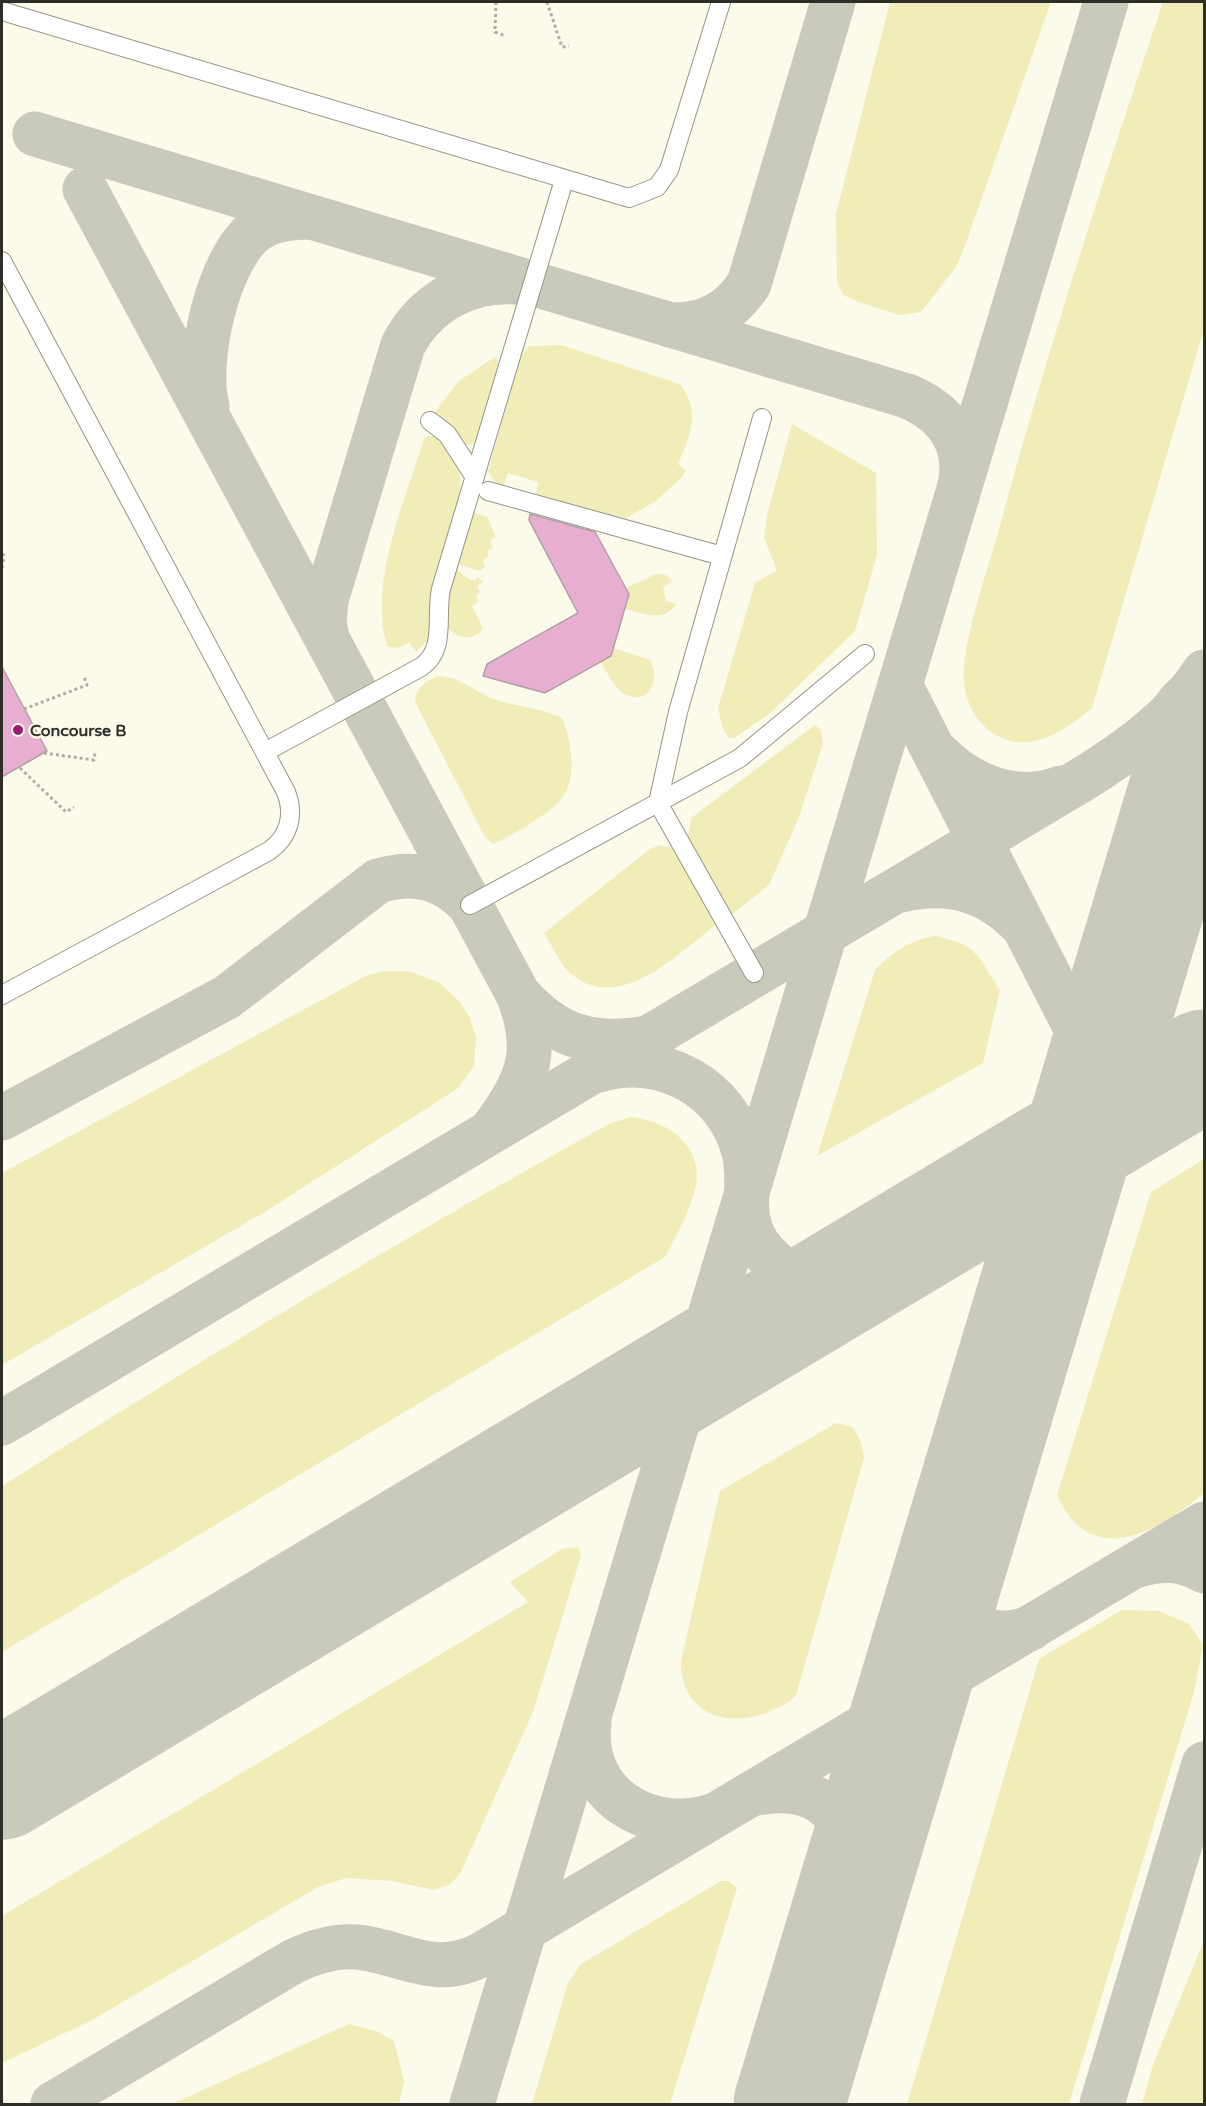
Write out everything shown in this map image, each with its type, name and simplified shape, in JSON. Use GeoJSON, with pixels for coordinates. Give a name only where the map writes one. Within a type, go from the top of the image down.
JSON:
{"type":"FeatureCollection","features":[{"type":"Feature","properties":{"kind":"lane"},"geometry":{"type":"LineString","coordinates":[[2,11],[628,198],[650,190],[661,182],[672,164],[721,2]]}},
{"type":"Feature","properties":{"kind":"lane"},"geometry":{"type":"LineString","coordinates":[[265,752],[430,660],[438,644],[441,589],[564,180]]}},
{"type":"Feature","properties":{"kind":"lane"},"geometry":{"type":"LineString","coordinates":[[2,261],[265,752],[291,806],[288,829],[280,842],[259,856],[2,995]]}},
{"type":"Feature","properties":{"kind":"lane"},"geometry":{"type":"LineString","coordinates":[[754,973],[658,803],[678,712],[762,418]]}},
{"type":"Feature","properties":{"kind":"lane"},"geometry":{"type":"LineString","coordinates":[[430,421],[447,434],[475,477]]}},
{"type":"Feature","properties":{"kind":"lane"},"geometry":{"type":"LineString","coordinates":[[488,491],[723,556]]}},
{"type":"Feature","properties":{"kind":"lane"},"geometry":{"type":"LineString","coordinates":[[470,905],[740,758],[865,654]]}},
{"type":"Feature","properties":{"kind":"path"},"geometry":{"type":"LineString","coordinates":[[496,2],[495,32],[505,36]]}},
{"type":"Feature","properties":{"kind":"path"},"geometry":{"type":"LineString","coordinates":[[547,2],[562,47],[569,46]]}},
{"type":"Feature","properties":{"kind":"path"},"geometry":{"type":"LineString","coordinates":[[2,551],[4,557],[2,568]]}},
{"type":"Feature","properties":{"kind":"path"},"geometry":{"type":"LineString","coordinates":[[24,710],[87,685],[84,677]]}},
{"type":"Feature","properties":{"kind":"path"},"geometry":{"type":"LineString","coordinates":[[44,753],[94,760],[95,753]]}},
{"type":"Feature","properties":{"kind":"path"},"geometry":{"type":"LineString","coordinates":[[20,768],[66,812],[74,807]]}},
{"type":"Feature","properties":{"kind":"shaded area"},"geometry":{"type":"Polygon","coordinates":[[[890,2],[1051,2],[956,267],[921,312],[900,315],[843,295],[837,281],[836,214],[890,2]]]}},
{"type":"Feature","properties":{"kind":"shaded area"},"geometry":{"type":"Polygon","coordinates":[[[1163,2],[1204,2],[1204,329],[1092,708],[1056,733],[1028,742],[1014,742],[990,731],[972,710],[964,682],[966,648],[1056,332],[1163,2]]]}},
{"type":"Feature","properties":{"kind":"shaded area"},"geometry":{"type":"Polygon","coordinates":[[[561,345],[680,384],[690,405],[692,424],[678,464],[685,470],[684,475],[656,501],[619,522],[536,498],[538,482],[508,473],[503,487],[497,485],[488,471],[520,357],[529,346],[561,345]]]}},
{"type":"Feature","properties":{"kind":"shaded area"},"geometry":{"type":"Polygon","coordinates":[[[495,357],[499,363],[477,439],[473,444],[465,445],[435,412],[459,381],[495,357]]]}},
{"type":"Feature","properties":{"kind":"shaded area"},"geometry":{"type":"Polygon","coordinates":[[[792,424],[876,473],[877,555],[855,631],[769,714],[734,738],[728,737],[723,729],[718,708],[755,583],[777,570],[764,538],[768,511],[792,424]]]}},
{"type":"Feature","properties":{"kind":"shaded area"},"geometry":{"type":"Polygon","coordinates":[[[428,436],[435,436],[446,444],[458,467],[461,484],[455,521],[431,595],[427,641],[416,652],[409,642],[398,648],[387,646],[382,621],[382,595],[391,542],[424,439],[428,436]]]}},
{"type":"Feature","properties":{"kind":"shaded area"},"geometry":{"type":"Polygon","coordinates":[[[473,512],[487,517],[496,537],[490,540],[493,547],[487,551],[489,556],[483,560],[485,567],[479,571],[458,564],[457,570],[467,578],[475,581],[477,577],[483,582],[477,586],[480,592],[476,596],[478,602],[472,606],[483,629],[474,636],[460,637],[447,627],[447,600],[473,512]]]}},
{"type":"Feature","properties":{"kind":"shaded area"},"geometry":{"type":"Polygon","coordinates":[[[656,574],[666,575],[673,581],[663,587],[666,601],[676,604],[671,610],[660,615],[653,615],[625,609],[629,594],[626,588],[656,574]]]}},
{"type":"Feature","properties":{"kind":"shaded area"},"geometry":{"type":"Polygon","coordinates":[[[614,648],[650,660],[654,676],[653,684],[645,695],[632,697],[623,693],[613,683],[601,662],[611,656],[614,648]]]}},
{"type":"Feature","properties":{"kind":"shaded area"},"geometry":{"type":"Polygon","coordinates":[[[437,676],[458,681],[498,700],[553,714],[562,718],[565,727],[571,758],[567,790],[556,804],[539,818],[493,844],[485,837],[415,702],[419,689],[437,676]]]}},
{"type":"Feature","properties":{"kind":"shaded area"},"geometry":{"type":"Polygon","coordinates":[[[815,725],[821,730],[823,744],[799,817],[769,885],[731,915],[688,837],[691,818],[815,725]]]}},
{"type":"Feature","properties":{"kind":"shaded area"},"geometry":{"type":"Polygon","coordinates":[[[660,845],[675,849],[717,924],[647,976],[627,984],[607,988],[588,984],[565,968],[544,933],[650,849],[660,845]]]}},
{"type":"Feature","properties":{"kind":"shaded area"},"geometry":{"type":"Polygon","coordinates":[[[934,936],[960,943],[975,953],[1000,990],[983,1063],[817,1156],[875,970],[902,948],[934,936]]]}},
{"type":"Feature","properties":{"kind":"shaded area"},"geometry":{"type":"Polygon","coordinates":[[[383,971],[408,971],[440,983],[459,1001],[470,1018],[476,1037],[474,1066],[457,1089],[263,1213],[2,1365],[2,1173],[364,977],[383,971]]]}},
{"type":"Feature","properties":{"kind":"shaded area"},"geometry":{"type":"Polygon","coordinates":[[[631,1117],[657,1123],[669,1129],[688,1147],[694,1158],[697,1171],[694,1194],[665,1257],[2,1652],[2,1486],[152,1392],[380,1255],[611,1123],[631,1117]]]}},
{"type":"Feature","properties":{"kind":"shaded area"},"geometry":{"type":"Polygon","coordinates":[[[1204,1159],[1204,1493],[1186,1507],[1146,1531],[1126,1537],[1106,1538],[1088,1532],[1071,1518],[1057,1495],[1151,1192],[1204,1159]]]}},
{"type":"Feature","properties":{"kind":"shaded area"},"geometry":{"type":"Polygon","coordinates":[[[836,1423],[853,1427],[861,1442],[864,1458],[796,1695],[780,1707],[752,1717],[736,1719],[708,1712],[688,1693],[681,1661],[720,1491],[836,1423]]]}},
{"type":"Feature","properties":{"kind":"shaded area"},"geometry":{"type":"Polygon","coordinates":[[[578,1547],[581,1556],[533,1712],[460,1874],[450,1884],[435,1890],[392,1881],[346,1878],[318,1887],[92,2020],[2,2063],[2,1916],[528,1602],[510,1582],[562,1549],[578,1547]]]}},
{"type":"Feature","properties":{"kind":"shaded area"},"geometry":{"type":"Polygon","coordinates":[[[1122,1610],[1159,1611],[1189,1624],[1203,1645],[1194,1692],[1069,2104],[907,2104],[1039,1659],[1122,1610]]]}},
{"type":"Feature","properties":{"kind":"shaded area"},"geometry":{"type":"Polygon","coordinates":[[[721,1881],[729,1881],[737,1888],[670,2104],[532,2104],[568,1983],[581,1964],[721,1881]]]}},
{"type":"Feature","properties":{"kind":"shaded area"},"geometry":{"type":"Polygon","coordinates":[[[1204,1940],[1204,2104],[1142,2104],[1153,2065],[1204,1940]]]}},
{"type":"Feature","properties":{"kind":"shaded area"},"geometry":{"type":"Polygon","coordinates":[[[349,2024],[378,2032],[394,2041],[404,2081],[399,2104],[172,2104],[349,2024]]]}},
{"type":"Feature","properties":{"kind":"building"},"geometry":{"type":"Polygon","coordinates":[[[530,514],[595,532],[629,594],[611,656],[545,693],[483,676],[487,664],[578,613],[529,520],[530,514]]]}},
{"type":"Feature","properties":{"kind":"building","name":"Concourse B"},"geometry":{"type":"Polygon","coordinates":[[[2,667],[47,751],[2,777],[2,667]]]}},
{"type":"Feature","properties":{"kind":"taxiway"},"geometry":{"type":"LineString","coordinates":[[670,325],[694,323],[716,316],[734,303],[749,284],[833,2]]}},
{"type":"Feature","properties":{"kind":"taxiway"},"geometry":{"type":"LineString","coordinates":[[472,2104],[1106,2]]}},
{"type":"Feature","properties":{"kind":"taxiway"},"geometry":{"type":"LineString","coordinates":[[35,134],[907,396],[931,410],[950,428],[960,451],[961,480]]}},
{"type":"Feature","properties":{"kind":"taxiway"},"geometry":{"type":"LineString","coordinates":[[85,189],[518,994],[546,1020],[576,1036],[609,1041],[647,1038]]}},
{"type":"Feature","properties":{"kind":"taxiway"},"geometry":{"type":"LineString","coordinates":[[207,406],[204,387],[207,338],[221,286],[231,263],[242,244],[262,226],[282,219],[310,217]]}},
{"type":"Feature","properties":{"kind":"taxiway"},"geometry":{"type":"LineString","coordinates":[[327,638],[324,622],[326,600],[403,345],[423,317],[449,297],[480,285],[515,282]]}},
{"type":"Feature","properties":{"kind":"taxiway"},"geometry":{"type":"LineString","coordinates":[[2,1423],[1083,779],[1134,745],[1165,719],[1204,672]]}},
{"type":"Feature","properties":{"kind":"taxiway"},"geometry":{"type":"LineString","coordinates":[[900,685],[1080,1036],[1089,1082],[1079,1140]]}},
{"type":"Feature","properties":{"kind":"taxiway"},"geometry":{"type":"LineString","coordinates":[[938,754],[964,775],[995,789],[1028,794],[1044,793],[1061,788]]}},
{"type":"Feature","properties":{"kind":"taxiway"},"geometry":{"type":"LineString","coordinates":[[2,1118],[227,997],[378,881],[404,876],[428,878],[450,888],[470,905]]}},
{"type":"Feature","properties":{"kind":"taxiway"},"geometry":{"type":"LineString","coordinates":[[901,890],[935,886],[966,890],[995,902],[1021,924]]}},
{"type":"Feature","properties":{"kind":"taxiway"},"geometry":{"type":"LineString","coordinates":[[494,1127],[516,1094],[527,1064],[528,1032],[518,994]]}},
{"type":"Feature","properties":{"kind":"taxiway"},"geometry":{"type":"LineString","coordinates":[[599,1070],[623,1065],[646,1066],[668,1071],[689,1080],[708,1093],[736,1129],[747,1169],[748,1220],[752,1232],[766,1254],[787,1272],[812,1282],[824,1283],[859,1272]]}},
{"type":"Feature","properties":{"kind":"taxiway"},"geometry":{"type":"LineString","coordinates":[[53,2104],[294,1961],[309,1955],[332,1948],[357,1947],[418,1962],[447,1965],[479,1956],[1204,1524]]}},
{"type":"Feature","properties":{"kind":"taxiway"},"geometry":{"type":"LineString","coordinates":[[1135,1566],[1171,1561],[1204,1571]]}},
{"type":"Feature","properties":{"kind":"taxiway"},"geometry":{"type":"LineString","coordinates":[[947,1579],[958,1607],[976,1626],[1001,1633],[1031,1628]]}},
{"type":"Feature","properties":{"kind":"taxiway"},"geometry":{"type":"LineString","coordinates":[[880,1709],[929,1640]]}},
{"type":"Feature","properties":{"kind":"taxiway"},"geometry":{"type":"LineString","coordinates":[[589,1723],[589,1748],[595,1770],[607,1789],[623,1804],[643,1814],[665,1820],[688,1821],[712,1816]]}},
{"type":"Feature","properties":{"kind":"taxiway"},"geometry":{"type":"LineString","coordinates":[[1102,2104],[1204,1764]]}},
{"type":"Feature","properties":{"kind":"taxiway"},"geometry":{"type":"LineString","coordinates":[[2,1775],[27,1768]]}},
{"type":"Feature","properties":{"kind":"taxiway"},"geometry":{"type":"LineString","coordinates":[[751,1794],[774,1791],[793,1792],[810,1796],[824,1804],[845,1830],[859,1869]]}},
{"type":"Feature","properties":{"kind":"runway"},"geometry":{"type":"LineString","coordinates":[[789,2104],[1204,724]]}},
{"type":"Feature","properties":{"kind":"runway"},"geometry":{"type":"LineString","coordinates":[[2,1784],[1204,1065]]}},
{"type":"Feature","properties":{"kind":"place","name":"Concourse B"},"geometry":{"type":"Point","coordinates":[18,730]}}]}
